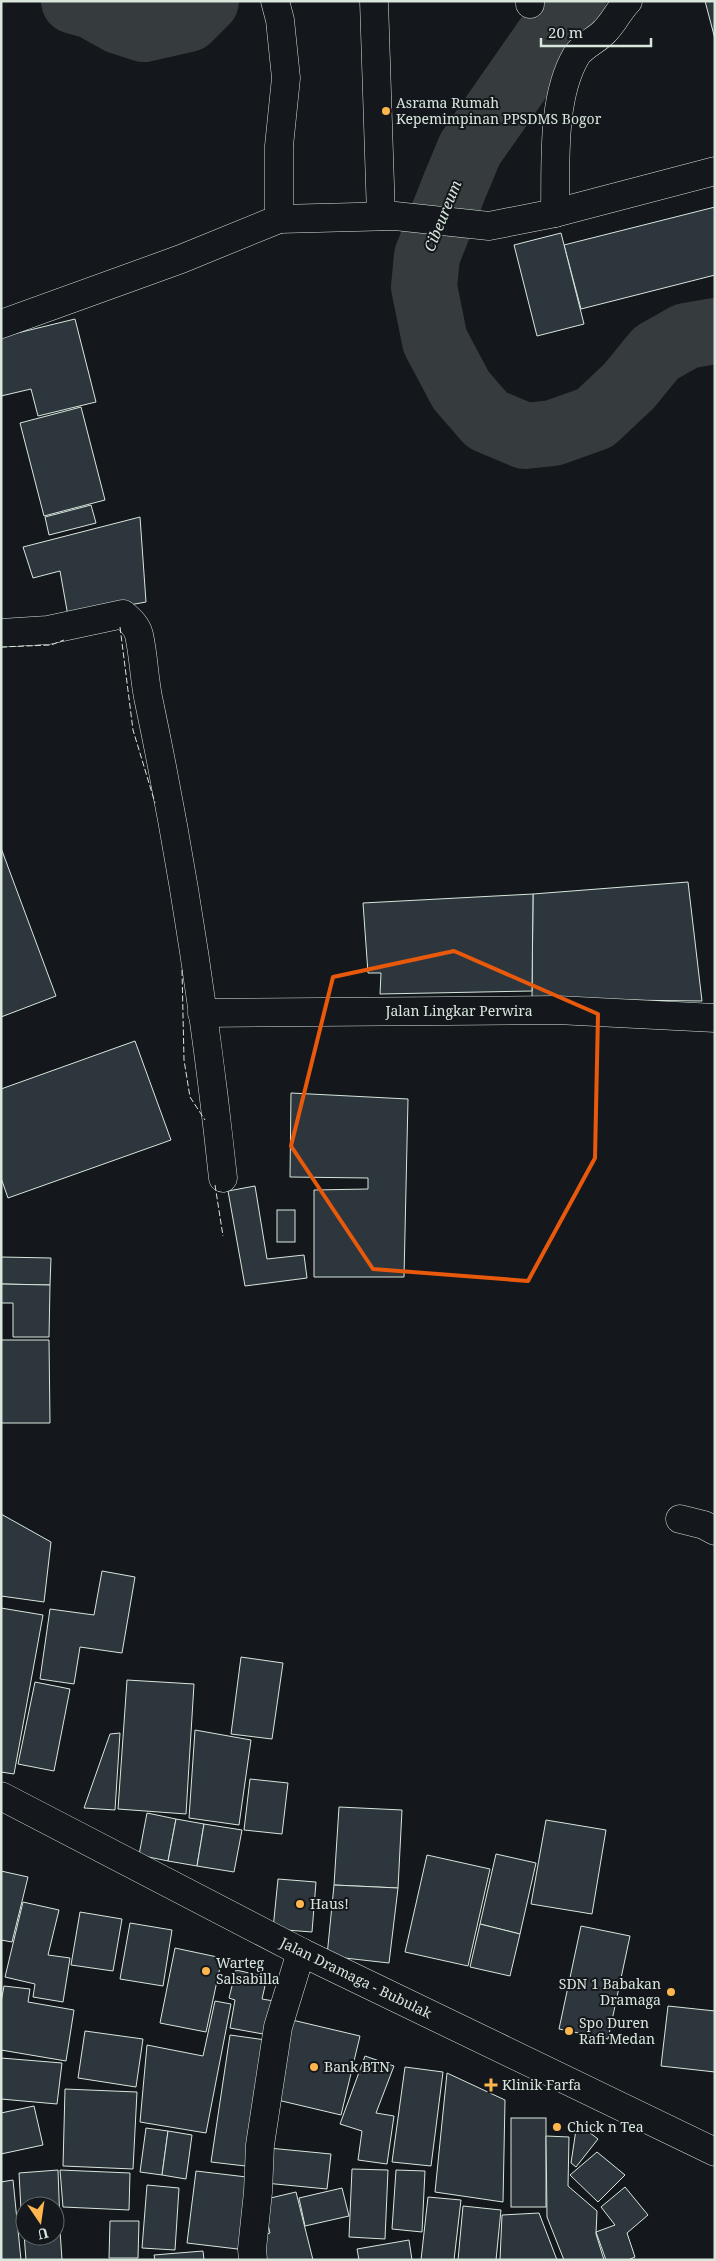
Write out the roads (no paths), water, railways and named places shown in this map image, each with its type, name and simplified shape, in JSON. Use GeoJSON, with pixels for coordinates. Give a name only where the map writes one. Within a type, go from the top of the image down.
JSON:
{"type":"FeatureCollection","features":[{"type":"Feature","properties":{"kind":"main road"},"geometry":{"type":"LineString","coordinates":[[275,1],[280,20],[286,78],[279,146],[279,219]]}},
{"type":"Feature","properties":{"kind":"main road"},"geometry":{"type":"LineString","coordinates":[[374,1],[388,216]]}},
{"type":"Feature","properties":{"kind":"main road"},"geometry":{"type":"LineString","coordinates":[[555,213],[558,126],[565,85],[577,55],[606,30],[628,1]]}},
{"type":"Feature","properties":{"kind":"main road"},"geometry":{"type":"LineString","coordinates":[[1,324],[181,259],[279,219],[388,216],[489,226],[555,213],[715,171]]}},
{"type":"Feature","properties":{"kind":"main road"},"geometry":{"type":"LineString","coordinates":[[1,633],[48,630],[123,614],[135,625],[139,634],[144,681],[165,777],[202,1013],[224,1178]]}},
{"type":"Feature","properties":{"kind":"main road","name":"Jalan Lingkar Perwira"},"geometry":{"type":"LineString","coordinates":[[202,1013],[557,1010],[715,1018]]}},
{"type":"Feature","properties":{"kind":"main road"},"geometry":{"type":"LineString","coordinates":[[680,1519],[704,1525],[715,1531]]}},
{"type":"Feature","properties":{"kind":"main road","name":"Jalan Dramaga - Bubulak"},"geometry":{"type":"LineString","coordinates":[[1,1796],[301,1952],[715,2152]]}},
{"type":"Feature","properties":{"kind":"main road"},"geometry":{"type":"LineString","coordinates":[[253,2260],[252,2248],[258,2192],[260,2145],[278,2026],[301,1952]]}},
{"type":"Feature","properties":{"kind":"waterway","name":"Cibeureum"},"geometry":{"type":"LineString","coordinates":[[74,1],[92,6],[119,21],[144,29],[188,19],[206,1]]}},
{"type":"Feature","properties":{"kind":"waterway","name":"Cibeureum"},"geometry":{"type":"LineString","coordinates":[[573,1],[470,149],[455,185],[427,256],[424,287],[435,341],[461,390],[487,420],[525,436],[553,433],[595,418],[629,386],[656,353],[686,336],[715,331]]}},
{"type":"Feature","properties":{"kind":"place","name":"Asrama Rumah Kepemimpinan PPSDMS Bogor"},"geometry":{"type":"Point","coordinates":[386,111]}},
{"type":"Feature","properties":{"kind":"place","name":"Haus!"},"geometry":{"type":"Point","coordinates":[300,1904]}},
{"type":"Feature","properties":{"kind":"place","name":"Warteg Salsabilla"},"geometry":{"type":"Point","coordinates":[206,1971]}},
{"type":"Feature","properties":{"kind":"place","name":"SDN 1 Babakan Dramaga"},"geometry":{"type":"Point","coordinates":[671,1992]}},
{"type":"Feature","properties":{"kind":"place","name":"Spo Duren Rafi Medan"},"geometry":{"type":"Point","coordinates":[569,2031]}},
{"type":"Feature","properties":{"kind":"place","name":"Bank BTN"},"geometry":{"type":"Point","coordinates":[314,2067]}},
{"type":"Feature","properties":{"kind":"place","name":"Klinik Farfa"},"geometry":{"type":"Point","coordinates":[491,2085]}},
{"type":"Feature","properties":{"kind":"place","name":"Chick n Tea"},"geometry":{"type":"Point","coordinates":[557,2127]}}]}
